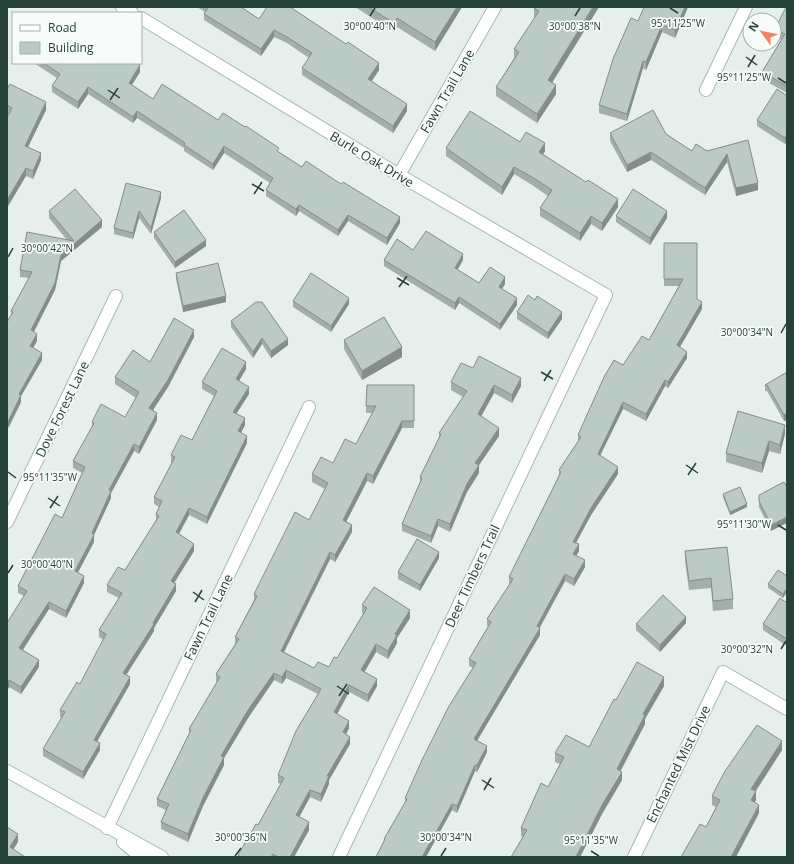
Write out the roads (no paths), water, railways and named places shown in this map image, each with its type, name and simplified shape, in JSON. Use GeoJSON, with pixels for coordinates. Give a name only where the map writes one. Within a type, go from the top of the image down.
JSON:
{"type":"FeatureCollection","features":[{"type":"Feature","properties":{"kind":"street","name":"Fawn Trail Lane"},"geometry":{"type":"LineString","coordinates":[[399,175],[495,7]]}},
{"type":"Feature","properties":{"kind":"street"},"geometry":{"type":"LineString","coordinates":[[706,90],[746,7]]}},
{"type":"Feature","properties":{"kind":"street","name":"Burle Oak Drive"},"geometry":{"type":"LineString","coordinates":[[142,19],[399,175],[606,295]]}},
{"type":"Feature","properties":{"kind":"street","name":"Deer Timbers Trail"},"geometry":{"type":"LineString","coordinates":[[339,857],[606,295]]}},
{"type":"Feature","properties":{"kind":"street","name":"Dove Forest Lane"},"geometry":{"type":"LineString","coordinates":[[7,522],[116,296]]}},
{"type":"Feature","properties":{"kind":"street","name":"Fawn Trail Lane"},"geometry":{"type":"LineString","coordinates":[[107,828],[308,407]]}},
{"type":"Feature","properties":{"kind":"street","name":"Enchanted Mist Drive"},"geometry":{"type":"LineString","coordinates":[[634,857],[723,672],[787,709]]}},
{"type":"Feature","properties":{"kind":"street"},"geometry":{"type":"LineString","coordinates":[[7,771],[107,828],[162,857]]}},
{"type":"Feature","properties":{"kind":"street"},"geometry":{"type":"LineString","coordinates":[[107,828],[141,857]]}}]}
